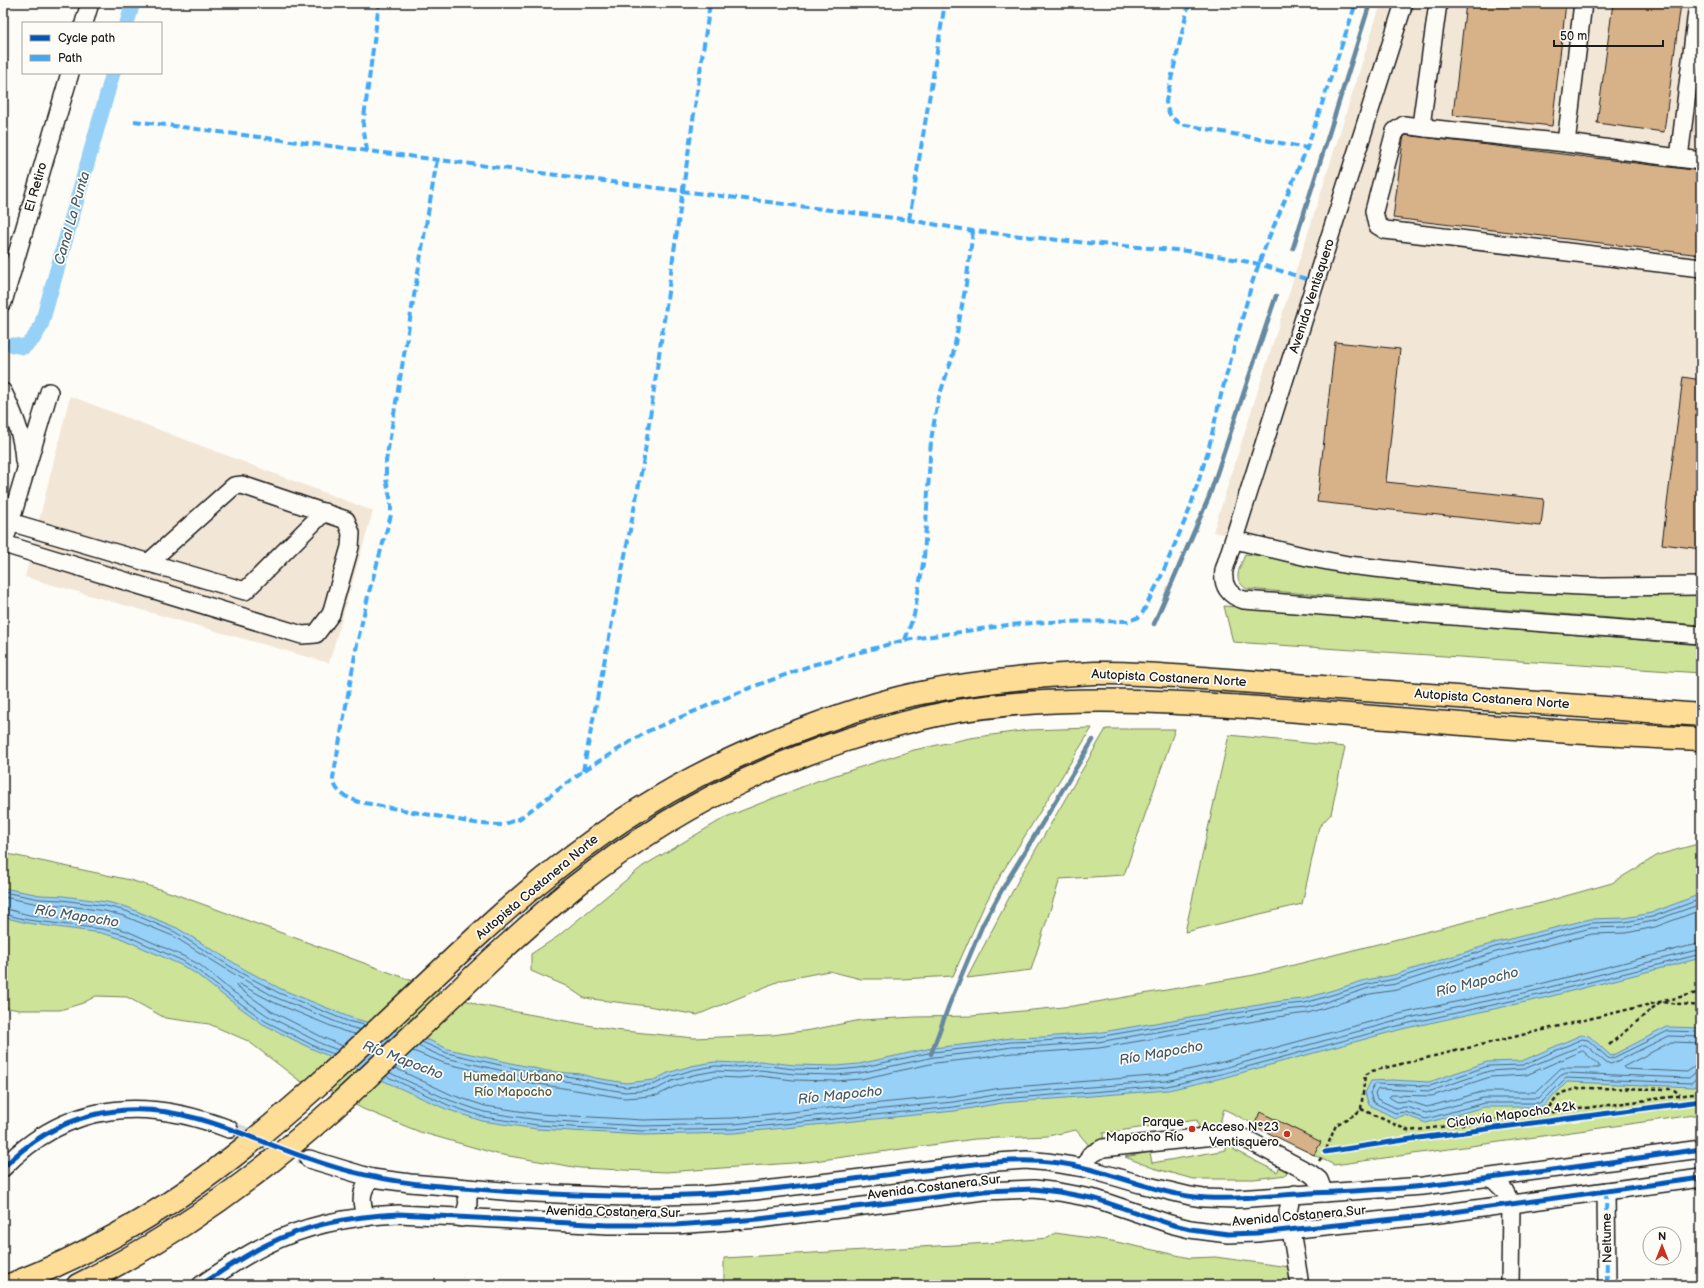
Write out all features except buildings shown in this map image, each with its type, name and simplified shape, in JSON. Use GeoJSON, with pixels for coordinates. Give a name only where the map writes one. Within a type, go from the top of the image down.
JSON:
{"type":"FeatureCollection","features":[{"type":"Feature","properties":{"kind":"highway","name":"Autopista Costanera Norte"},"geometry":{"type":"LineString","coordinates":[[10,1285],[100,1244],[163,1207],[222,1166],[299,1102],[519,898],[573,854],[636,810],[671,789],[727,760],[793,732],[852,711],[924,692],[995,681],[1098,673],[1149,674],[1701,715]]}},
{"type":"Feature","properties":{"kind":"highway","name":"Autopista Costanera Norte"},"geometry":{"type":"LineString","coordinates":[[78,1285],[140,1253],[204,1212],[254,1175],[332,1110],[481,969],[545,911],[609,861],[648,833],[704,800],[760,772],[824,747],[889,727],[954,712],[1036,702],[1141,700],[1200,703],[1582,733],[1701,739]]}},
{"type":"Feature","properties":{"kind":"street"},"geometry":{"type":"LineString","coordinates":[[84,22],[90,3]]}},
{"type":"Feature","properties":{"kind":"street","name":"Avenida Ventisquero"},"geometry":{"type":"LineString","coordinates":[[1404,3],[1235,540],[1224,570],[1224,582],[1226,589],[1236,598],[1244,600],[1701,635]]}},
{"type":"Feature","properties":{"kind":"street"},"geometry":{"type":"LineString","coordinates":[[1426,128],[1422,118],[1438,3]]}},
{"type":"Feature","properties":{"kind":"street"},"geometry":{"type":"LineString","coordinates":[[1566,143],[1583,3]]}},
{"type":"Feature","properties":{"kind":"street"},"geometry":{"type":"LineString","coordinates":[[1679,158],[1698,3]]}},
{"type":"Feature","properties":{"kind":"street","name":"El Retiro"},"geometry":{"type":"LineString","coordinates":[[3,302],[70,74]]}},
{"type":"Feature","properties":{"kind":"street"},"geometry":{"type":"LineString","coordinates":[[1701,161],[1566,143],[1404,125],[1395,131],[1374,211],[1377,225],[1385,230],[1701,268]]}},
{"type":"Feature","properties":{"kind":"street"},"geometry":{"type":"LineString","coordinates":[[3,392],[22,438],[24,453],[23,476]]}},
{"type":"Feature","properties":{"kind":"street"},"geometry":{"type":"LineString","coordinates":[[49,392],[3,545],[302,635],[316,634],[332,614],[350,547],[350,533],[346,520],[242,485],[234,486],[148,564]]}},
{"type":"Feature","properties":{"kind":"street"},"geometry":{"type":"LineString","coordinates":[[10,522],[148,564],[245,591],[324,512]]}},
{"type":"Feature","properties":{"kind":"street"},"geometry":{"type":"LineString","coordinates":[[1235,540],[1348,565],[1500,582],[1602,587],[1701,586]]}},
{"type":"Feature","properties":{"kind":"street"},"geometry":{"type":"LineString","coordinates":[[3,1168],[25,1147],[52,1130],[80,1118],[112,1110],[128,1109],[170,1112],[197,1118],[229,1129]]}},
{"type":"Feature","properties":{"kind":"street"},"geometry":{"type":"LineString","coordinates":[[1085,1168],[1090,1155],[1103,1148],[1233,1134],[1246,1139],[1306,1170],[1319,1180],[1324,1193]]}},
{"type":"Feature","properties":{"kind":"street","name":"Avenida Costanera Sur"},"geometry":{"type":"LineString","coordinates":[[309,1159],[372,1178],[464,1188],[623,1197],[755,1191],[1004,1161],[1047,1162],[1085,1168],[1152,1187],[1203,1198],[1253,1199],[1296,1194],[1423,1186],[1701,1149]]}},
{"type":"Feature","properties":{"kind":"street"},"geometry":{"type":"LineString","coordinates":[[367,1217],[362,1208],[362,1195],[372,1178]]}},
{"type":"Feature","properties":{"kind":"street"},"geometry":{"type":"LineString","coordinates":[[1489,1178],[1495,1181],[1504,1190],[1511,1203],[1510,1285]]}},
{"type":"Feature","properties":{"kind":"street","name":"Avenida Costanera Sur"},"geometry":{"type":"LineString","coordinates":[[201,1285],[264,1245],[285,1236],[324,1223],[399,1214],[608,1225],[675,1225],[759,1219],[984,1191],[1034,1189],[1096,1199],[1170,1224],[1209,1232],[1257,1233],[1424,1216],[1701,1178]]}},
{"type":"Feature","properties":{"kind":"street"},"geometry":{"type":"LineString","coordinates":[[461,1218],[466,1212],[468,1205],[467,1195],[464,1188]]}},
{"type":"Feature","properties":{"kind":"street","name":"Neltume"},"geometry":{"type":"LineString","coordinates":[[1606,1191],[1607,1285]]}},
{"type":"Feature","properties":{"kind":"street"},"geometry":{"type":"LineString","coordinates":[[1296,1194],[1291,1200],[1288,1208],[1299,1278]]}},
{"type":"Feature","properties":{"kind":"path"},"geometry":{"type":"LineString","coordinates":[[1306,1170],[1319,1161],[1325,1152],[1336,1125],[1357,1113],[1361,1109],[1365,1075],[1372,1071],[1701,992]]}},
{"type":"Feature","properties":{"kind":"path"},"geometry":{"type":"LineString","coordinates":[[1609,1045],[1660,1002],[1701,1006]]}},
{"type":"Feature","properties":{"kind":"path"},"geometry":{"type":"LineString","coordinates":[[1544,1113],[1561,1093],[1580,1088],[1673,1090],[1680,1095]]}},
{"type":"Feature","properties":{"kind":"path"},"geometry":{"type":"LineString","coordinates":[[1361,1109],[1409,1131],[1701,1093]]}},
{"type":"Feature","properties":{"kind":"path"},"geometry":{"type":"LineString","coordinates":[[1325,1152],[1333,1151]]}},
{"type":"Feature","properties":{"kind":"shaded area"},"geometry":{"type":"Polygon","coordinates":[[[1381,3],[1701,3],[1701,577],[1612,580],[1411,564],[1310,552],[1213,532],[1381,3]]]}},
{"type":"Feature","properties":{"kind":"shaded area"},"geometry":{"type":"Polygon","coordinates":[[[70,396],[373,511],[329,663],[25,577],[70,396]]]}},
{"type":"Feature","properties":{"kind":"green space"},"geometry":{"type":"Polygon","coordinates":[[[1245,554],[1476,584],[1701,589],[1701,625],[1247,589],[1239,581],[1238,577],[1239,569],[1245,554]]]}},
{"type":"Feature","properties":{"kind":"green space"},"geometry":{"type":"Polygon","coordinates":[[[1224,606],[1701,645],[1701,673],[1233,642],[1224,606]]]}},
{"type":"Feature","properties":{"kind":"green space"},"geometry":{"type":"Polygon","coordinates":[[[1092,728],[1003,871],[984,906],[953,976],[902,979],[861,979],[829,971],[782,980],[697,1015],[648,1006],[584,998],[566,986],[531,971],[531,954],[557,937],[643,866],[726,817],[817,781],[914,750],[970,738],[1028,730],[1092,728]]]}},
{"type":"Feature","properties":{"kind":"green space"},"geometry":{"type":"Polygon","coordinates":[[[1106,729],[1175,729],[1124,875],[1060,879],[1031,970],[967,978],[1021,875],[1106,729]]]}},
{"type":"Feature","properties":{"kind":"green space"},"geometry":{"type":"Polygon","coordinates":[[[1229,735],[1345,747],[1331,814],[1319,827],[1302,904],[1185,932],[1229,735]]]}},
{"type":"Feature","properties":{"kind":"green space","name":"Humedal Urbano Río Mapocho"},"geometry":{"type":"Polygon","coordinates":[[[1701,843],[1701,1114],[1334,1165],[1224,1109],[1219,1126],[1199,1129],[1197,1120],[1103,1133],[1104,1147],[1091,1148],[1076,1130],[1048,1136],[975,1139],[807,1162],[666,1172],[580,1168],[497,1154],[420,1132],[363,1109],[320,1085],[300,1081],[248,1041],[209,1024],[165,1018],[127,997],[96,996],[83,1003],[60,1010],[19,1010],[3,1007],[3,853],[130,880],[172,893],[479,1005],[614,1030],[694,1038],[772,1035],[811,1030],[861,1020],[972,1016],[1073,1006],[1254,975],[1537,904],[1612,883],[1658,855],[1701,843]]]}},
{"type":"Feature","properties":{"kind":"green space"},"geometry":{"type":"Polygon","coordinates":[[[1226,1138],[1239,1140],[1234,1150],[1277,1172],[1282,1163],[1290,1166],[1286,1175],[1254,1179],[1193,1179],[1153,1168],[1125,1157],[1150,1152],[1152,1163],[1226,1150],[1226,1138]]]}},
{"type":"Feature","properties":{"kind":"green space"},"geometry":{"type":"Polygon","coordinates":[[[1055,1233],[1112,1241],[1190,1258],[1215,1257],[1296,1268],[1300,1285],[724,1285],[724,1258],[990,1243],[1048,1238],[1055,1233]]]}},
{"type":"Feature","properties":{"kind":"water","name":"Río Mapocho"},"geometry":{"type":"Polygon","coordinates":[[[3,888],[40,895],[63,896],[107,902],[127,907],[177,928],[244,969],[281,989],[349,1017],[431,1041],[448,1049],[547,1071],[580,1074],[626,1083],[654,1080],[668,1073],[691,1066],[714,1062],[739,1063],[760,1061],[794,1065],[836,1066],[859,1064],[932,1048],[1010,1038],[1097,1033],[1282,1001],[1304,999],[1366,980],[1394,975],[1494,943],[1590,919],[1625,918],[1651,913],[1701,894],[1701,958],[1544,998],[1402,1029],[1222,1078],[1168,1090],[1002,1103],[955,1111],[734,1133],[642,1135],[537,1129],[482,1121],[446,1109],[306,1046],[263,1024],[195,973],[181,965],[123,939],[101,933],[27,923],[3,917],[3,888]]]}},
{"type":"Feature","properties":{"kind":"water"},"geometry":{"type":"Polygon","coordinates":[[[1667,1027],[1701,1028],[1701,1079],[1694,1087],[1567,1082],[1543,1107],[1484,1107],[1426,1123],[1405,1115],[1395,1118],[1369,1105],[1365,1093],[1371,1081],[1392,1080],[1429,1082],[1487,1062],[1522,1061],[1581,1035],[1589,1036],[1611,1056],[1667,1027]]]}},
{"type":"Feature","properties":{"kind":"waterway","name":"Canal La Punta"},"geometry":{"type":"LineString","coordinates":[[127,22],[133,3]]}},
{"type":"Feature","properties":{"kind":"waterway"},"geometry":{"type":"LineString","coordinates":[[1293,248],[1370,3]]}},
{"type":"Feature","properties":{"kind":"waterway","name":"Canal La Punta"},"geometry":{"type":"LineString","coordinates":[[13,345],[24,347],[33,339],[41,326],[113,74]]}},
{"type":"Feature","properties":{"kind":"waterway"},"geometry":{"type":"LineString","coordinates":[[1154,624],[1209,497],[1276,296]]}},
{"type":"Feature","properties":{"kind":"waterway"},"geometry":{"type":"LineString","coordinates":[[931,1054],[949,1005],[983,924],[1007,881],[1093,740]]}},
{"type":"Feature","properties":{"kind":"tunnel"},"geometry":{"type":"LineString","coordinates":[[229,1129],[309,1159]]}},
{"type":"Feature","properties":{"kind":"marked path"},"geometry":{"type":"LineString","coordinates":[[367,151],[363,125],[379,3]]}},
{"type":"Feature","properties":{"kind":"marked path"},"geometry":{"type":"LineString","coordinates":[[583,771],[644,458],[710,3]]}},
{"type":"Feature","properties":{"kind":"marked path"},"geometry":{"type":"LineString","coordinates":[[909,220],[945,3]]}},
{"type":"Feature","properties":{"kind":"marked path"},"geometry":{"type":"LineString","coordinates":[[1189,3],[1166,101],[1169,114],[1174,120],[1181,124],[1307,148]]}},
{"type":"Feature","properties":{"kind":"marked path"},"geometry":{"type":"LineString","coordinates":[[437,160],[386,461],[386,479],[391,502],[391,515],[369,592],[357,644],[333,778],[336,787],[342,794],[359,802],[480,824],[502,825],[519,819],[583,771],[648,731],[747,689],[812,665],[905,640],[1008,625],[1046,622],[1128,621],[1139,617],[1160,579],[1189,511],[1208,451],[1221,395],[1252,283],[1267,242],[1307,148],[1356,3]]}},
{"type":"Feature","properties":{"kind":"marked path"},"geometry":{"type":"LineString","coordinates":[[134,121],[909,220],[973,231],[1088,243],[1187,251],[1259,264],[1316,282]]}},
{"type":"Feature","properties":{"kind":"marked path"},"geometry":{"type":"LineString","coordinates":[[905,640],[914,615],[924,558],[931,440],[938,400],[953,355],[966,284],[973,231]]}},
{"type":"Feature","properties":{"kind":"marked path"},"geometry":{"type":"LineString","coordinates":[[1606,1191],[1607,1285]]}},
{"type":"Feature","properties":{"kind":"cycle path","name":"Ciclovía Mapocho 42k"},"geometry":{"type":"LineString","coordinates":[[1325,1152],[1411,1139],[1701,1101]]}},
{"type":"Feature","properties":{"kind":"cycle path"},"geometry":{"type":"LineString","coordinates":[[3,1168],[23,1150],[45,1135],[68,1123],[92,1115],[116,1111],[142,1110],[168,1112],[210,1122],[325,1164],[383,1179],[469,1189],[590,1196],[671,1196],[751,1191],[972,1164],[1040,1161],[1079,1167],[1162,1191],[1192,1197],[1246,1198],[1424,1186],[1701,1149]]}},
{"type":"Feature","properties":{"kind":"cycle path"},"geometry":{"type":"LineString","coordinates":[[201,1285],[249,1254],[297,1232],[330,1222],[381,1215],[399,1214],[608,1225],[675,1225],[759,1219],[984,1191],[1034,1189],[1096,1199],[1170,1224],[1190,1229],[1228,1234],[1257,1233],[1424,1216],[1701,1178]]}},
{"type":"Feature","properties":{"kind":"place","name":"Parque Mapocho Río"},"geometry":{"type":"Point","coordinates":[1192,1129]}},
{"type":"Feature","properties":{"kind":"place","name":"Acceso N°23 Ventisquero"},"geometry":{"type":"Point","coordinates":[1287,1134]}}]}
